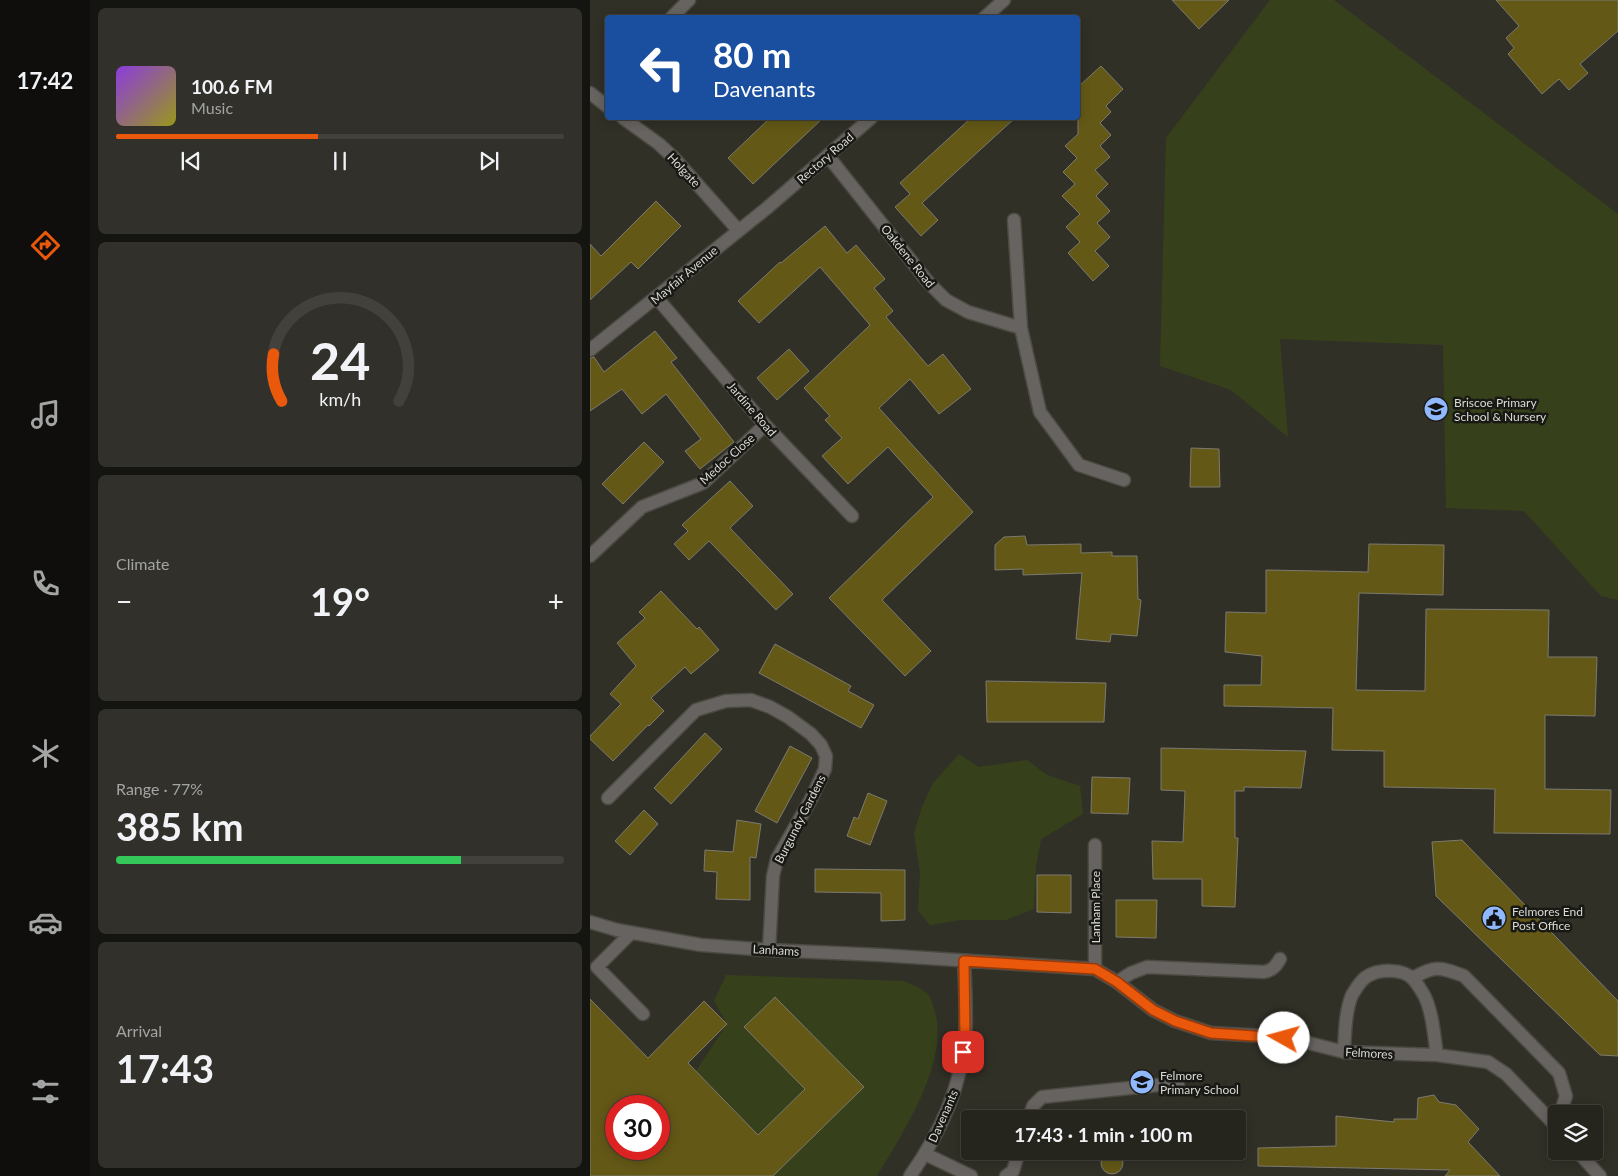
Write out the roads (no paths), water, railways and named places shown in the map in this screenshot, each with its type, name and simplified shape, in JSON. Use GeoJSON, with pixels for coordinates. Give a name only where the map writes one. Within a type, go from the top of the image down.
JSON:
{"type":"FeatureCollection","features":[{"type":"Feature","properties":{"kind":"street"},"geometry":{"type":"LineString","coordinates":[[674,15],[689,0]]}},
{"type":"Feature","properties":{"kind":"street"},"geometry":{"type":"LineString","coordinates":[[986,15],[997,2]]}},
{"type":"Feature","properties":{"kind":"street"},"geometry":{"type":"LineString","coordinates":[[590,94],[605,100]]}},
{"type":"Feature","properties":{"kind":"street","name":"Holgate"},"geometry":{"type":"LineString","coordinates":[[626,120],[659,144],[674,158],[738,230]]}},
{"type":"Feature","properties":{"kind":"street","name":"Rectory Road"},"geometry":{"type":"LineString","coordinates":[[778,198],[870,120]]}},
{"type":"Feature","properties":{"kind":"street","name":"Oakdene Road"},"geometry":{"type":"LineString","coordinates":[[828,156],[928,282],[946,300],[968,312],[1021,328]]}},
{"type":"Feature","properties":{"kind":"street","name":"Mayfair Avenue"},"geometry":{"type":"LineString","coordinates":[[590,350],[657,298],[778,198]]}},
{"type":"Feature","properties":{"kind":"street"},"geometry":{"type":"LineString","coordinates":[[1014,220],[1021,328],[1040,412],[1079,465],[1124,480]]}},
{"type":"Feature","properties":{"kind":"street","name":"Jardine Road"},"geometry":{"type":"LineString","coordinates":[[657,298],[765,425],[852,516]]}},
{"type":"Feature","properties":{"kind":"street","name":"Medoc Close"},"geometry":{"type":"LineString","coordinates":[[590,556],[642,507],[703,483],[765,425]]}},
{"type":"Feature","properties":{"kind":"street","name":"Burgundy Gardens"},"geometry":{"type":"LineString","coordinates":[[608,798],[696,710],[726,701],[751,700],[770,707],[788,717],[811,734],[821,745],[826,756],[826,769],[777,859],[773,876],[769,950]]}},
{"type":"Feature","properties":{"kind":"street","name":"Lanham Place"},"geometry":{"type":"LineString","coordinates":[[1095,845],[1095,969]]}},
{"type":"Feature","properties":{"kind":"street","name":"Lanhams"},"geometry":{"type":"LineString","coordinates":[[590,922],[631,933],[701,945],[769,950],[880,954],[964,961]]}},
{"type":"Feature","properties":{"kind":"street"},"geometry":{"type":"LineString","coordinates":[[631,933],[597,967],[643,1014]]}},
{"type":"Feature","properties":{"kind":"street"},"geometry":{"type":"LineString","coordinates":[[1117,982],[1131,972],[1148,967],[1264,972],[1271,971],[1280,959]]}},
{"type":"Feature","properties":{"kind":"street","name":"Felmores"},"geometry":{"type":"LineString","coordinates":[[964,961],[1095,969],[1117,982],[1153,1010],[1175,1021],[1211,1033],[1266,1036],[1301,1041],[1344,1052],[1438,1055],[1488,1062],[1511,1079],[1548,1118]]}},
{"type":"Feature","properties":{"kind":"street","name":"Davenants"},"geometry":{"type":"LineString","coordinates":[[910,1176],[940,1128],[951,1102],[961,1067],[965,1037],[964,961]]}},
{"type":"Feature","properties":{"kind":"street"},"geometry":{"type":"LineString","coordinates":[[1413,978],[1429,969],[1445,969],[1464,976],[1559,1073],[1566,1096],[1563,1105]]}},
{"type":"Feature","properties":{"kind":"street"},"geometry":{"type":"LineString","coordinates":[[1344,1052],[1348,1009],[1352,994],[1365,978],[1372,974],[1390,970],[1413,978],[1424,996],[1431,1015],[1438,1055]]}},
{"type":"Feature","properties":{"kind":"street"},"geometry":{"type":"LineString","coordinates":[[1032,1110],[1033,1106],[1042,1097],[1178,1083]]}},
{"type":"Feature","properties":{"kind":"street"},"geometry":{"type":"LineString","coordinates":[[924,1154],[971,1176]]}},
{"type":"Feature","properties":{"kind":"street"},"geometry":{"type":"LineString","coordinates":[[1006,1176],[1013,1171],[1016,1160]]}},
{"type":"Feature","properties":{"kind":"street"},"geometry":{"type":"LineString","coordinates":[[1585,1160],[1600,1176]]}},
{"type":"Feature","properties":{"kind":"place","name":"Briscoe Primary School & Nursery"},"geometry":{"type":"Point","coordinates":[1436,409]}},
{"type":"Feature","properties":{"kind":"place","name":"Felmores End Post Office"},"geometry":{"type":"Point","coordinates":[1494,918]}},
{"type":"Feature","properties":{"kind":"place","name":"Felmore Primary School"},"geometry":{"type":"Point","coordinates":[1142,1082]}}]}
